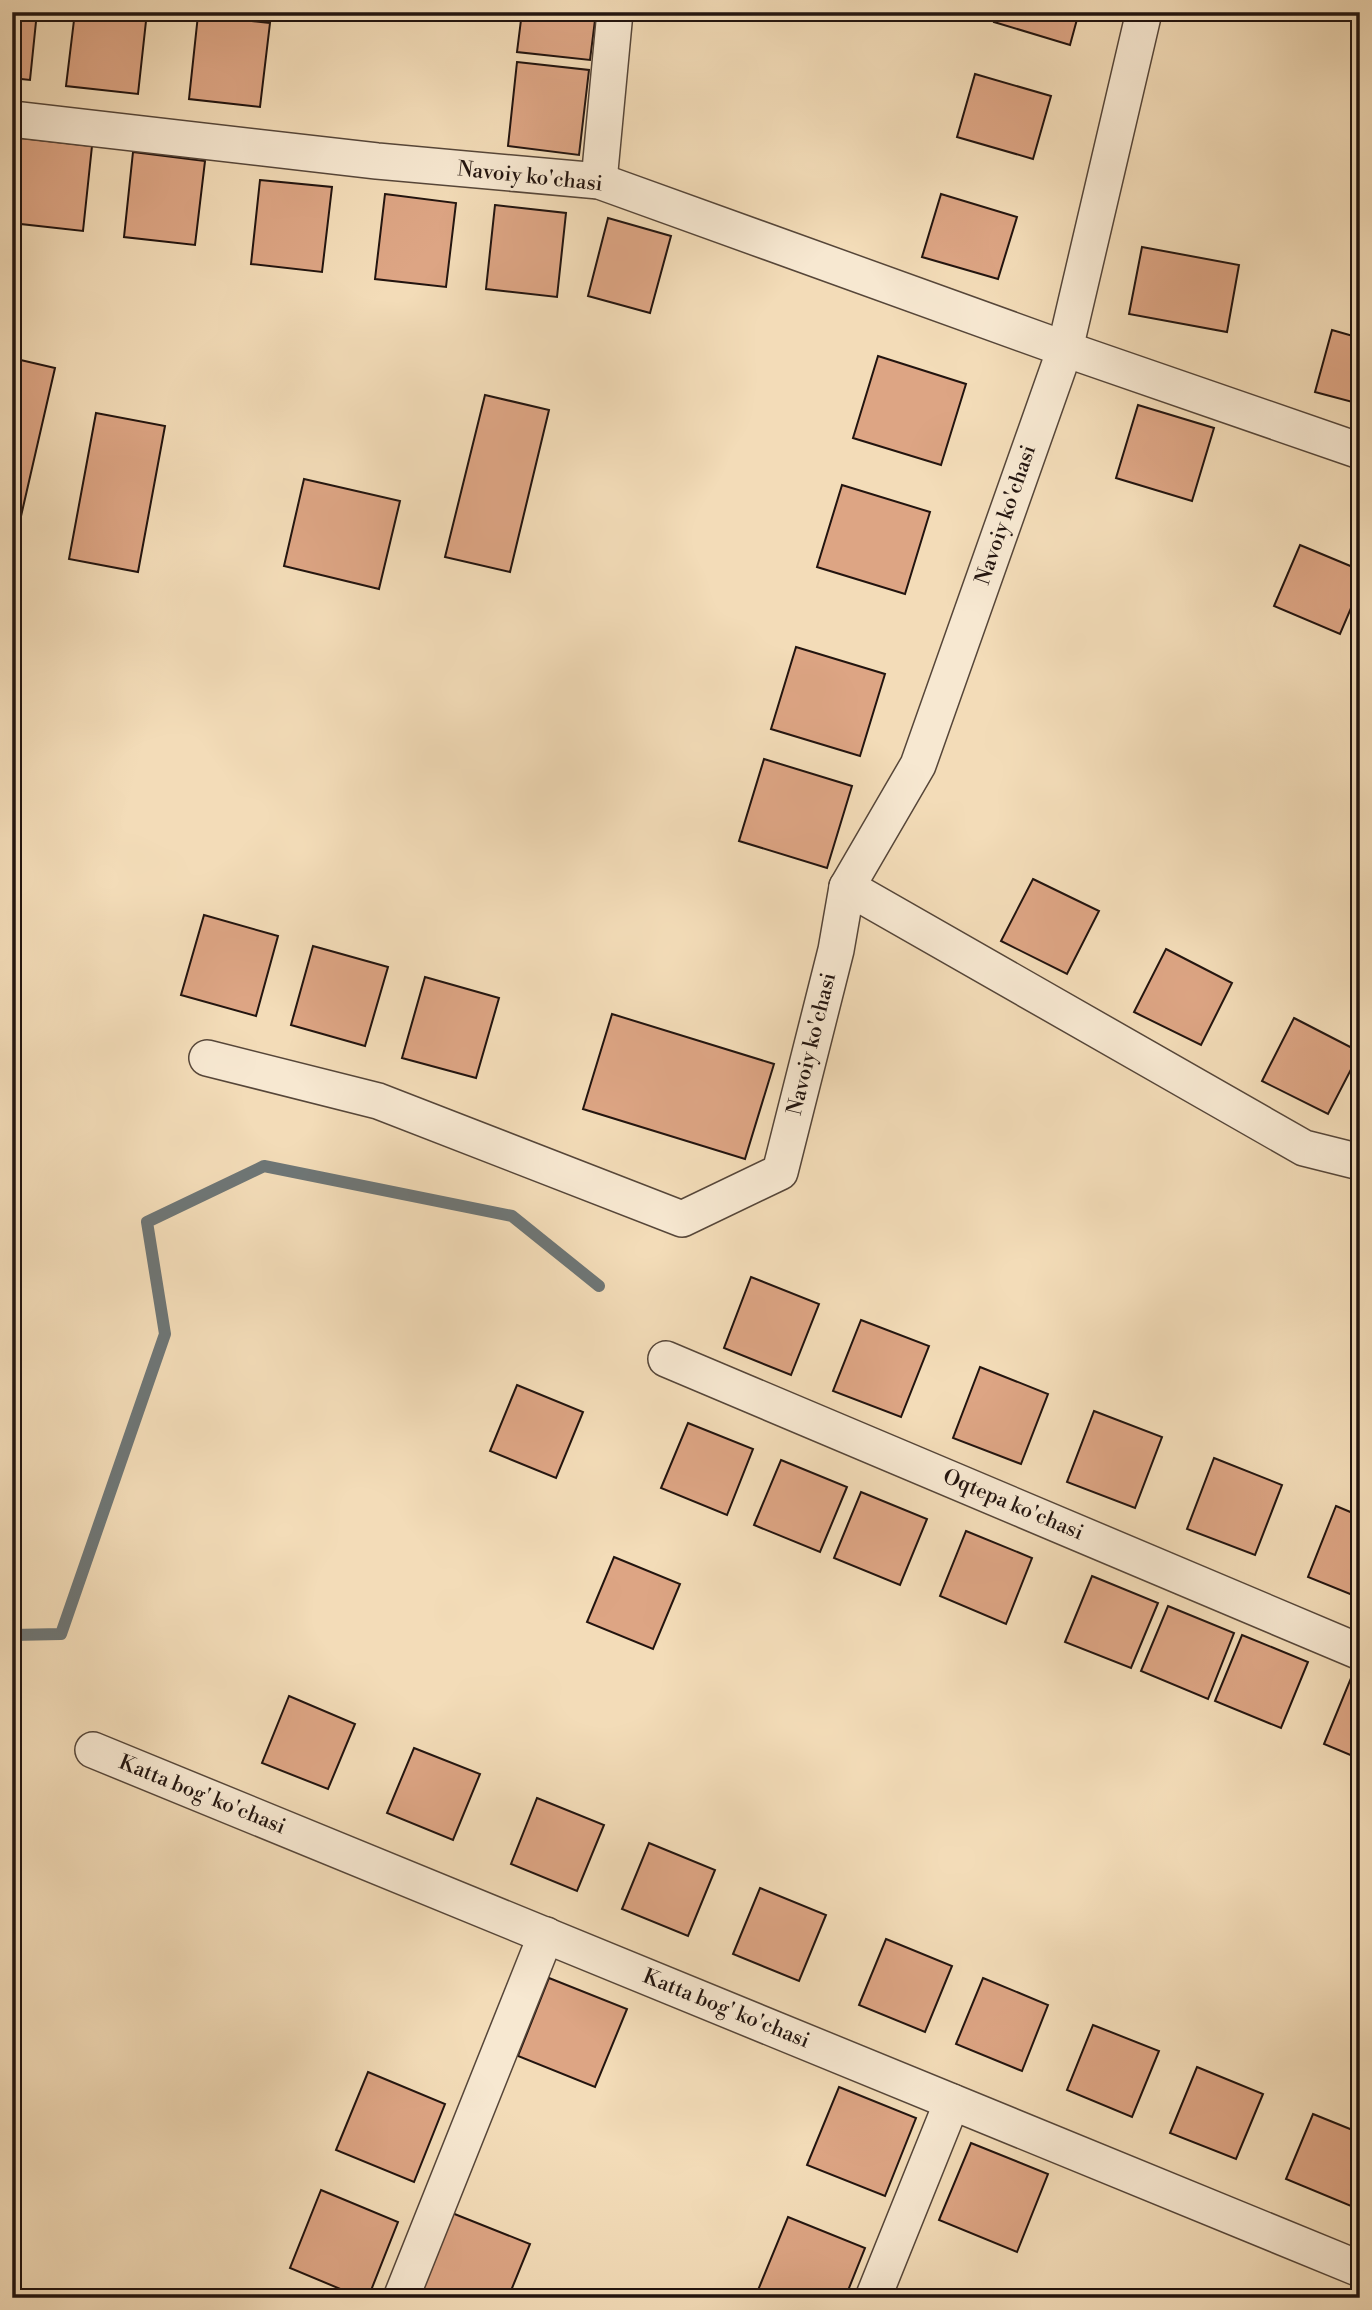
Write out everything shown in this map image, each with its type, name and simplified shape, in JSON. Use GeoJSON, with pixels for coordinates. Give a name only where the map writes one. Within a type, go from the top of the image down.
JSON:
{"type":"FeatureCollection","features":[{"type":"Feature","properties":{"kind":"street"},"geometry":{"type":"LineString","coordinates":[[598,181],[615,12]]}},
{"type":"Feature","properties":{"kind":"street"},"geometry":{"type":"LineString","coordinates":[[1065,349],[1144,12]]}},
{"type":"Feature","properties":{"kind":"street","name":"Navoiy ko'chasi"},"geometry":{"type":"LineString","coordinates":[[12,120],[377,161],[598,181],[1065,349],[1360,451]]}},
{"type":"Feature","properties":{"kind":"street","name":"Navoiy ko'chasi"},"geometry":{"type":"LineString","coordinates":[[207,1058],[378,1101],[682,1219],[780,1172],[836,950],[847,887],[918,765],[1065,349]]}},
{"type":"Feature","properties":{"kind":"street"},"geometry":{"type":"LineString","coordinates":[[847,887],[1304,1147],[1360,1162]]}},
{"type":"Feature","properties":{"kind":"street","name":"Oqtepa ko'chasi"},"geometry":{"type":"LineString","coordinates":[[666,1359],[1360,1651]]}},
{"type":"Feature","properties":{"kind":"street","name":"Katta bog' ko'chasi"},"geometry":{"type":"LineString","coordinates":[[93,1750],[1360,2269]]}},
{"type":"Feature","properties":{"kind":"street"},"geometry":{"type":"LineString","coordinates":[[401,2298],[546,1936]]}},
{"type":"Feature","properties":{"kind":"street"},"geometry":{"type":"LineString","coordinates":[[873,2298],[952,2102]]}},
{"type":"Feature","properties":{"kind":"building"},"geometry":{"type":"Polygon","coordinates":[[[12,12],[37,12],[30,80],[12,78],[12,12]]]}},
{"type":"Feature","properties":{"kind":"building"},"geometry":{"type":"Polygon","coordinates":[[[75,12],[147,12],[138,94],[66,86],[75,12]]]}},
{"type":"Feature","properties":{"kind":"building"},"geometry":{"type":"Polygon","coordinates":[[[522,12],[596,12],[590,60],[517,52],[522,12]]]}},
{"type":"Feature","properties":{"kind":"building"},"geometry":{"type":"Polygon","coordinates":[[[997,12],[1079,12],[1070,45],[994,22],[997,12]]]}},
{"type":"Feature","properties":{"kind":"building"},"geometry":{"type":"Polygon","coordinates":[[[198,15],[270,23],[260,107],[189,99],[198,15]]]}},
{"type":"Feature","properties":{"kind":"building"},"geometry":{"type":"Polygon","coordinates":[[[517,62],[589,70],[579,155],[508,146],[517,62]]]}},
{"type":"Feature","properties":{"kind":"building"},"geometry":{"type":"Polygon","coordinates":[[[975,74],[1051,96],[1033,159],[957,137],[975,74]]]}},
{"type":"Feature","properties":{"kind":"building"},"geometry":{"type":"Polygon","coordinates":[[[21,138],[92,146],[83,231],[12,223],[21,138]]]}},
{"type":"Feature","properties":{"kind":"building"},"geometry":{"type":"Polygon","coordinates":[[[133,152],[205,161],[195,245],[124,237],[133,152]]]}},
{"type":"Feature","properties":{"kind":"building"},"geometry":{"type":"Polygon","coordinates":[[[260,180],[332,187],[322,272],[251,264],[260,180]]]}},
{"type":"Feature","properties":{"kind":"building"},"geometry":{"type":"Polygon","coordinates":[[[385,194],[456,203],[446,287],[375,279],[385,194]]]}},
{"type":"Feature","properties":{"kind":"building"},"geometry":{"type":"Polygon","coordinates":[[[941,194],[1017,217],[998,279],[922,257],[941,194]]]}},
{"type":"Feature","properties":{"kind":"building"},"geometry":{"type":"Polygon","coordinates":[[[495,205],[566,213],[557,297],[486,289],[495,205]]]}},
{"type":"Feature","properties":{"kind":"building"},"geometry":{"type":"Polygon","coordinates":[[[608,218],[671,236],[650,313],[588,296],[608,218]]]}},
{"type":"Feature","properties":{"kind":"building"},"geometry":{"type":"Polygon","coordinates":[[[1142,247],[1239,265],[1227,332],[1129,314],[1142,247]]]}},
{"type":"Feature","properties":{"kind":"building"},"geometry":{"type":"Polygon","coordinates":[[[1332,330],[1360,338],[1360,404],[1315,392],[1332,330]]]}},
{"type":"Feature","properties":{"kind":"building"},"geometry":{"type":"Polygon","coordinates":[[[878,356],[966,384],[941,465],[853,438],[878,356]]]}},
{"type":"Feature","properties":{"kind":"building"},"geometry":{"type":"Polygon","coordinates":[[[12,358],[55,368],[16,538],[12,537],[12,358]]]}},
{"type":"Feature","properties":{"kind":"building"},"geometry":{"type":"Polygon","coordinates":[[[485,395],[549,410],[510,572],[445,557],[485,395]]]}},
{"type":"Feature","properties":{"kind":"building"},"geometry":{"type":"Polygon","coordinates":[[[1138,405],[1214,428],[1192,501],[1116,478],[1138,405]]]}},
{"type":"Feature","properties":{"kind":"building"},"geometry":{"type":"Polygon","coordinates":[[[96,413],[165,426],[138,572],[69,559],[96,413]]]}},
{"type":"Feature","properties":{"kind":"building"},"geometry":{"type":"Polygon","coordinates":[[[304,479],[400,501],[379,589],[284,566],[304,479]]]}},
{"type":"Feature","properties":{"kind":"building"},"geometry":{"type":"Polygon","coordinates":[[[842,485],[930,512],[905,594],[817,567],[842,485]]]}},
{"type":"Feature","properties":{"kind":"building"},"geometry":{"type":"Polygon","coordinates":[[[1300,545],[1360,570],[1360,587],[1340,634],[1274,606],[1300,545]]]}},
{"type":"Feature","properties":{"kind":"building"},"geometry":{"type":"Polygon","coordinates":[[[796,647],[885,674],[860,756],[771,729],[796,647]]]}},
{"type":"Feature","properties":{"kind":"building"},"geometry":{"type":"Polygon","coordinates":[[[764,759],[852,786],[827,868],[739,841],[764,759]]]}},
{"type":"Feature","properties":{"kind":"building"},"geometry":{"type":"Polygon","coordinates":[[[1033,879],[1099,911],[1067,974],[1001,941],[1033,879]]]}},
{"type":"Feature","properties":{"kind":"building"},"geometry":{"type":"Polygon","coordinates":[[[204,915],[278,936],[256,1016],[181,995],[204,915]]]}},
{"type":"Feature","properties":{"kind":"building"},"geometry":{"type":"Polygon","coordinates":[[[313,946],[388,967],[365,1046],[291,1025],[313,946]]]}},
{"type":"Feature","properties":{"kind":"building"},"geometry":{"type":"Polygon","coordinates":[[[1166,949],[1232,983],[1201,1045],[1134,1012],[1166,949]]]}},
{"type":"Feature","properties":{"kind":"building"},"geometry":{"type":"Polygon","coordinates":[[[425,977],[499,998],[476,1078],[402,1058],[425,977]]]}},
{"type":"Feature","properties":{"kind":"building"},"geometry":{"type":"Polygon","coordinates":[[[612,1014],[774,1064],[745,1159],[583,1109],[612,1014]]]}},
{"type":"Feature","properties":{"kind":"building"},"geometry":{"type":"Polygon","coordinates":[[[1294,1018],[1360,1052],[1328,1114],[1262,1081],[1294,1018]]]}},
{"type":"Feature","properties":{"kind":"building"},"geometry":{"type":"Polygon","coordinates":[[[751,1277],[819,1304],[791,1375],[724,1348],[751,1277]]]}},
{"type":"Feature","properties":{"kind":"building"},"geometry":{"type":"Polygon","coordinates":[[[861,1320],[929,1346],[901,1417],[833,1391],[861,1320]]]}},
{"type":"Feature","properties":{"kind":"building"},"geometry":{"type":"Polygon","coordinates":[[[980,1367],[1048,1394],[1021,1464],[953,1438],[980,1367]]]}},
{"type":"Feature","properties":{"kind":"building"},"geometry":{"type":"Polygon","coordinates":[[[517,1385],[583,1412],[556,1478],[490,1451],[517,1385]]]}},
{"type":"Feature","properties":{"kind":"building"},"geometry":{"type":"Polygon","coordinates":[[[1094,1411],[1162,1437],[1135,1508],[1067,1482],[1094,1411]]]}},
{"type":"Feature","properties":{"kind":"building"},"geometry":{"type":"Polygon","coordinates":[[[688,1423],[753,1449],[727,1515],[661,1488],[688,1423]]]}},
{"type":"Feature","properties":{"kind":"building"},"geometry":{"type":"Polygon","coordinates":[[[1214,1458],[1282,1485],[1255,1555],[1187,1529],[1214,1458]]]}},
{"type":"Feature","properties":{"kind":"building"},"geometry":{"type":"Polygon","coordinates":[[[781,1460],[847,1487],[820,1552],[754,1525],[781,1460]]]}},
{"type":"Feature","properties":{"kind":"building"},"geometry":{"type":"Polygon","coordinates":[[[861,1492],[927,1519],[900,1585],[834,1558],[861,1492]]]}},
{"type":"Feature","properties":{"kind":"building"},"geometry":{"type":"Polygon","coordinates":[[[1336,1506],[1360,1516],[1360,1598],[1308,1577],[1336,1506]]]}},
{"type":"Feature","properties":{"kind":"building"},"geometry":{"type":"Polygon","coordinates":[[[966,1531],[1032,1558],[1006,1624],[940,1596],[966,1531]]]}},
{"type":"Feature","properties":{"kind":"building"},"geometry":{"type":"Polygon","coordinates":[[[614,1557],[680,1584],[653,1649],[587,1622],[614,1557]]]}},
{"type":"Feature","properties":{"kind":"building"},"geometry":{"type":"Polygon","coordinates":[[[1092,1576],[1158,1603],[1131,1668],[1065,1642],[1092,1576]]]}},
{"type":"Feature","properties":{"kind":"building"},"geometry":{"type":"Polygon","coordinates":[[[1168,1606],[1234,1633],[1208,1699],[1141,1671],[1168,1606]]]}},
{"type":"Feature","properties":{"kind":"building"},"geometry":{"type":"Polygon","coordinates":[[[1242,1635],[1308,1662],[1281,1728],[1215,1701],[1242,1635]]]}},
{"type":"Feature","properties":{"kind":"building"},"geometry":{"type":"Polygon","coordinates":[[[1351,1678],[1360,1682],[1360,1759],[1324,1744],[1351,1678]]]}},
{"type":"Feature","properties":{"kind":"building"},"geometry":{"type":"Polygon","coordinates":[[[289,1696],[355,1724],[328,1789],[262,1763],[289,1696]]]}},
{"type":"Feature","properties":{"kind":"building"},"geometry":{"type":"Polygon","coordinates":[[[414,1748],[480,1774],[453,1840],[387,1813],[414,1748]]]}},
{"type":"Feature","properties":{"kind":"building"},"geometry":{"type":"Polygon","coordinates":[[[537,1798],[604,1825],[577,1891],[511,1864],[537,1798]]]}},
{"type":"Feature","properties":{"kind":"building"},"geometry":{"type":"Polygon","coordinates":[[[649,1843],[715,1870],[688,1936],[622,1909],[649,1843]]]}},
{"type":"Feature","properties":{"kind":"building"},"geometry":{"type":"Polygon","coordinates":[[[760,1888],[826,1915],[799,1981],[733,1954],[760,1888]]]}},
{"type":"Feature","properties":{"kind":"building"},"geometry":{"type":"Polygon","coordinates":[[[886,1939],[952,1966],[925,2032],[859,2005],[886,1939]]]}},
{"type":"Feature","properties":{"kind":"building"},"geometry":{"type":"Polygon","coordinates":[[[549,1978],[627,2009],[595,2087],[518,2056],[549,1978]]]}},
{"type":"Feature","properties":{"kind":"building"},"geometry":{"type":"Polygon","coordinates":[[[983,1978],[1048,2005],[1022,2071],[956,2044],[983,1978]]]}},
{"type":"Feature","properties":{"kind":"building"},"geometry":{"type":"Polygon","coordinates":[[[1093,2025],[1159,2051],[1132,2117],[1067,2090],[1093,2025]]]}},
{"type":"Feature","properties":{"kind":"building"},"geometry":{"type":"Polygon","coordinates":[[[1197,2067],[1263,2094],[1236,2159],[1170,2133],[1197,2067]]]}},
{"type":"Feature","properties":{"kind":"building"},"geometry":{"type":"Polygon","coordinates":[[[368,2072],[445,2104],[414,2182],[336,2150],[368,2072]]]}},
{"type":"Feature","properties":{"kind":"building"},"geometry":{"type":"Polygon","coordinates":[[[839,2087],[916,2118],[885,2196],[807,2165],[839,2087]]]}},
{"type":"Feature","properties":{"kind":"building"},"geometry":{"type":"Polygon","coordinates":[[[1313,2114],[1360,2133],[1360,2186],[1351,2206],[1286,2179],[1313,2114]]]}},
{"type":"Feature","properties":{"kind":"building"},"geometry":{"type":"Polygon","coordinates":[[[971,2143],[1048,2174],[1017,2252],[939,2220],[971,2143]]]}},
{"type":"Feature","properties":{"kind":"building"},"geometry":{"type":"Polygon","coordinates":[[[321,2190],[398,2222],[368,2298],[362,2298],[290,2268],[321,2190]]]}},
{"type":"Feature","properties":{"kind":"building"},"geometry":{"type":"Polygon","coordinates":[[[452,2213],[530,2244],[508,2298],[440,2298],[422,2290],[452,2213]]]}},
{"type":"Feature","properties":{"kind":"building"},"geometry":{"type":"Polygon","coordinates":[[[788,2217],[865,2248],[845,2298],[764,2298],[756,2295],[788,2217]]]}},
{"type":"Feature","properties":{"kind":"waterway"},"geometry":{"type":"LineString","coordinates":[[12,1635],[61,1634],[165,1334],[147,1222],[264,1166],[512,1216],[599,1286]]}}]}
